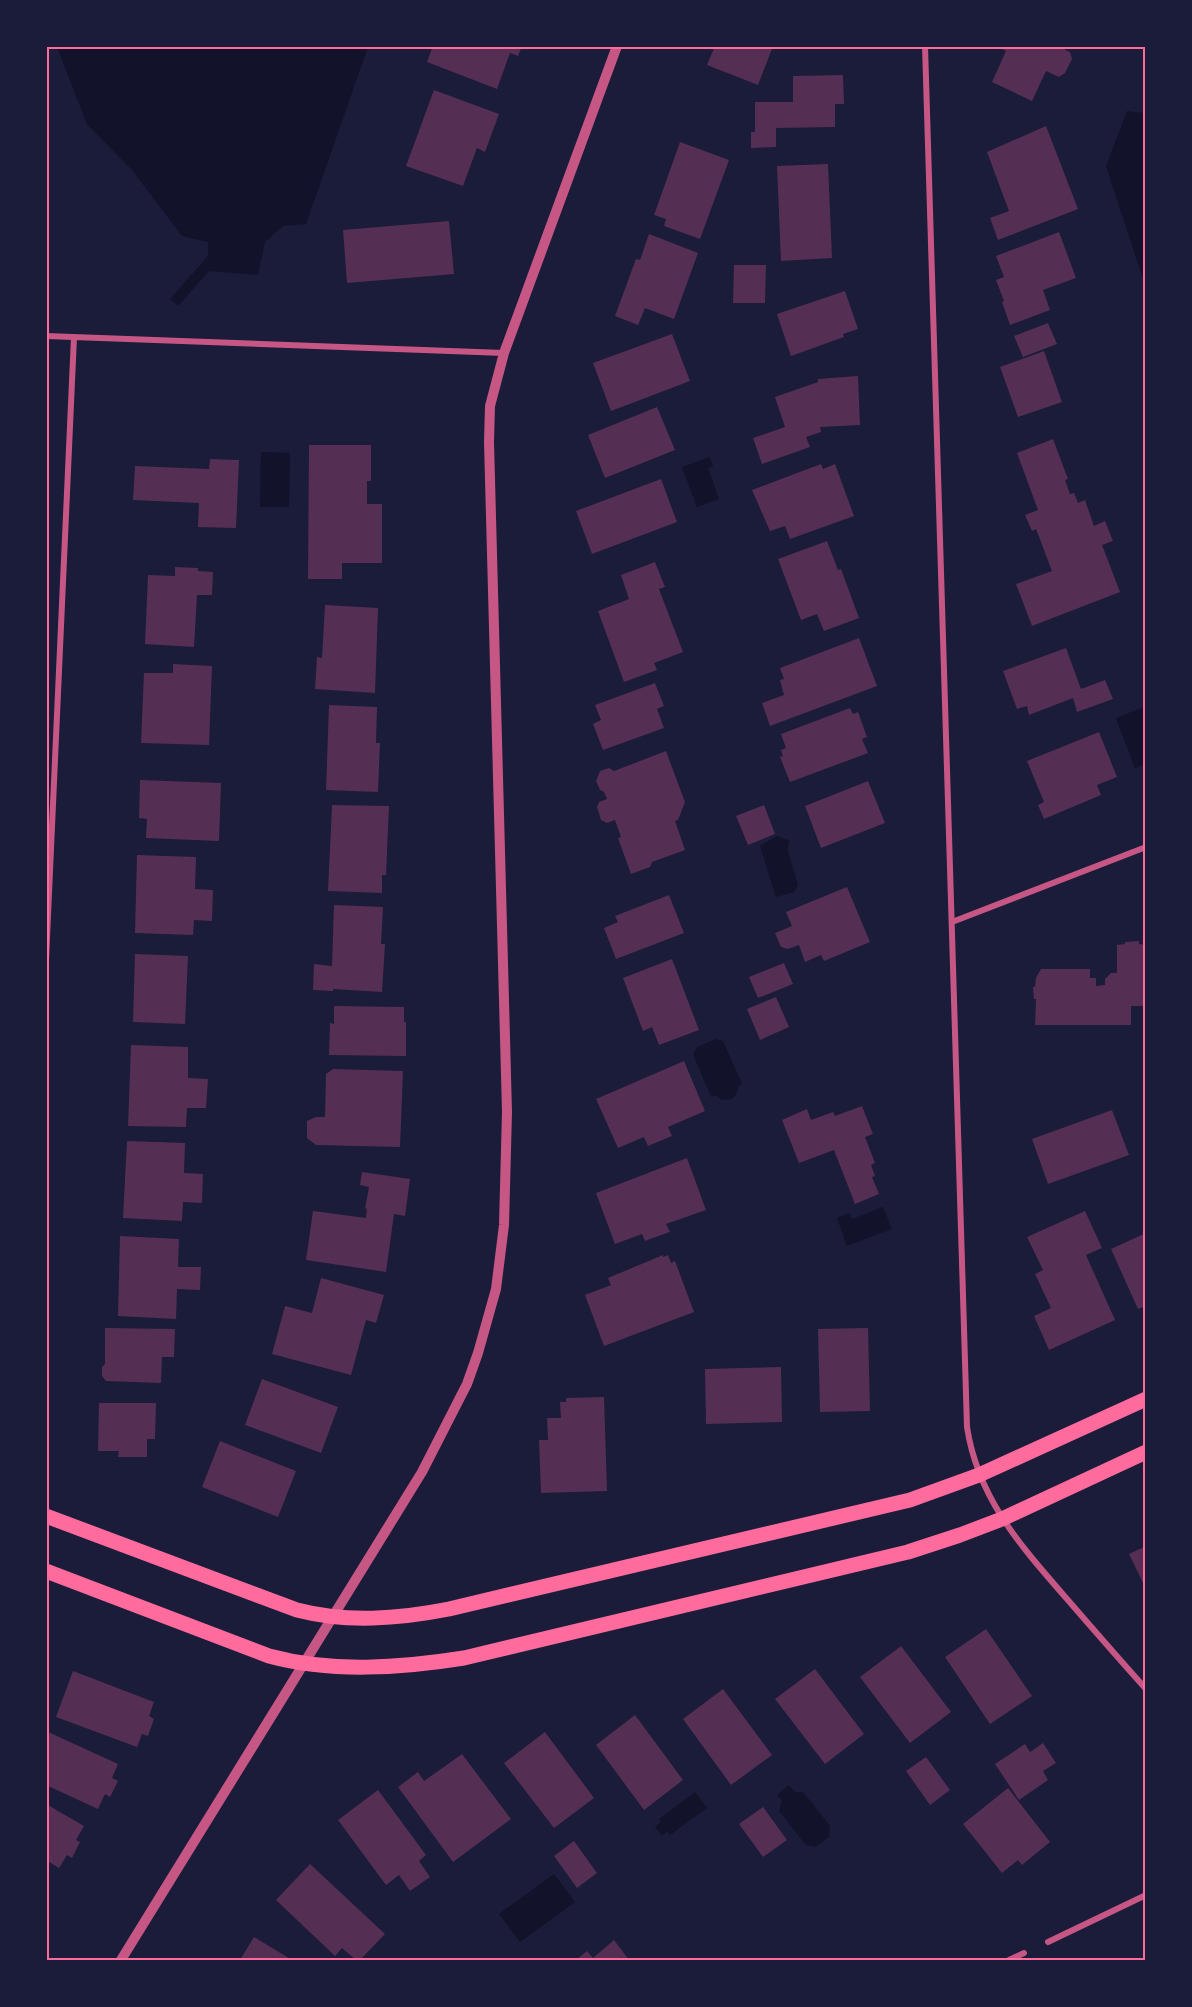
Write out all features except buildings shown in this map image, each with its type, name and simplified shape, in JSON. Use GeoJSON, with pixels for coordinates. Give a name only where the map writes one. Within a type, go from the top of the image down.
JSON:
{"type":"FeatureCollection","features":[{"type":"Feature","properties":{"kind":"main road"},"geometry":{"type":"LineString","coordinates":[[46,1516],[297,1610],[333,1618],[379,1618],[427,1613],[910,1500],[979,1475],[1146,1399]]}},
{"type":"Feature","properties":{"kind":"main road"},"geometry":{"type":"LineString","coordinates":[[46,1571],[269,1656],[305,1664],[403,1665],[464,1658],[908,1552],[1002,1519],[1146,1452]]}},
{"type":"Feature","properties":{"kind":"street"},"geometry":{"type":"LineString","coordinates":[[121,1960],[422,1472],[453,1413],[478,1353],[496,1289],[506,1188],[507,1112],[490,406],[504,353],[617,46]]}},
{"type":"Feature","properties":{"kind":"street"},"geometry":{"type":"LineString","coordinates":[[925,46],[969,1443],[979,1475],[1016,1541],[1146,1689]]}},
{"type":"Feature","properties":{"kind":"street"},"geometry":{"type":"LineString","coordinates":[[46,336],[504,353]]}},
{"type":"Feature","properties":{"kind":"street"},"geometry":{"type":"LineString","coordinates":[[46,960],[74,337]]}},
{"type":"Feature","properties":{"kind":"street"},"geometry":{"type":"LineString","coordinates":[[952,922],[1146,847]]}},
{"type":"Feature","properties":{"kind":"street"},"geometry":{"type":"LineString","coordinates":[[1048,1942],[1146,1895]]}},
{"type":"Feature","properties":{"kind":"street"},"geometry":{"type":"LineString","coordinates":[[1009,1960],[1024,1953]]}},
{"type":"Feature","properties":{"kind":"shaded area"},"geometry":{"type":"Polygon","coordinates":[[[57,47],[368,47],[306,224],[283,226],[265,242],[258,275],[209,271],[178,306],[170,299],[208,256],[208,242],[182,236],[132,170],[87,124],[57,47]]]}},
{"type":"Feature","properties":{"kind":"shaded area"},"geometry":{"type":"Polygon","coordinates":[[[1127,111],[1145,113],[1145,285],[1106,166],[1127,111]]]}},
{"type":"Feature","properties":{"kind":"shaded area"},"geometry":{"type":"Polygon","coordinates":[[[261,452],[290,453],[289,507],[260,507],[261,452]]]}},
{"type":"Feature","properties":{"kind":"shaded area"},"geometry":{"type":"Polygon","coordinates":[[[710,457],[713,466],[708,468],[719,499],[697,507],[682,467],[710,457]]]}},
{"type":"Feature","properties":{"kind":"shaded area"},"geometry":{"type":"Polygon","coordinates":[[[1144,707],[1146,711],[1145,770],[1143,765],[1135,768],[1116,718],[1144,707]]]}},
{"type":"Feature","properties":{"kind":"shaded area"},"geometry":{"type":"Polygon","coordinates":[[[777,836],[790,841],[787,848],[798,885],[794,892],[776,897],[760,846],[777,836]]]}},
{"type":"Feature","properties":{"kind":"shaded area"},"geometry":{"type":"Polygon","coordinates":[[[716,1039],[723,1041],[742,1084],[738,1086],[735,1096],[727,1100],[720,1099],[716,1095],[711,1097],[693,1054],[697,1047],[716,1039]]]}},
{"type":"Feature","properties":{"kind":"shaded area"},"geometry":{"type":"Polygon","coordinates":[[[883,1207],[892,1229],[847,1246],[837,1218],[849,1213],[852,1219],[883,1207]]]}},
{"type":"Feature","properties":{"kind":"shaded area"},"geometry":{"type":"Polygon","coordinates":[[[789,1785],[795,1792],[803,1792],[830,1826],[829,1837],[815,1847],[806,1845],[779,1811],[782,1801],[777,1795],[789,1785]]]}},
{"type":"Feature","properties":{"kind":"shaded area"},"geometry":{"type":"Polygon","coordinates":[[[695,1792],[707,1808],[670,1835],[667,1831],[662,1836],[655,1827],[661,1822],[659,1819],[695,1792]]]}},
{"type":"Feature","properties":{"kind":"shaded area"},"geometry":{"type":"Polygon","coordinates":[[[554,1874],[575,1902],[520,1942],[499,1914],[554,1874]]]}}]}
